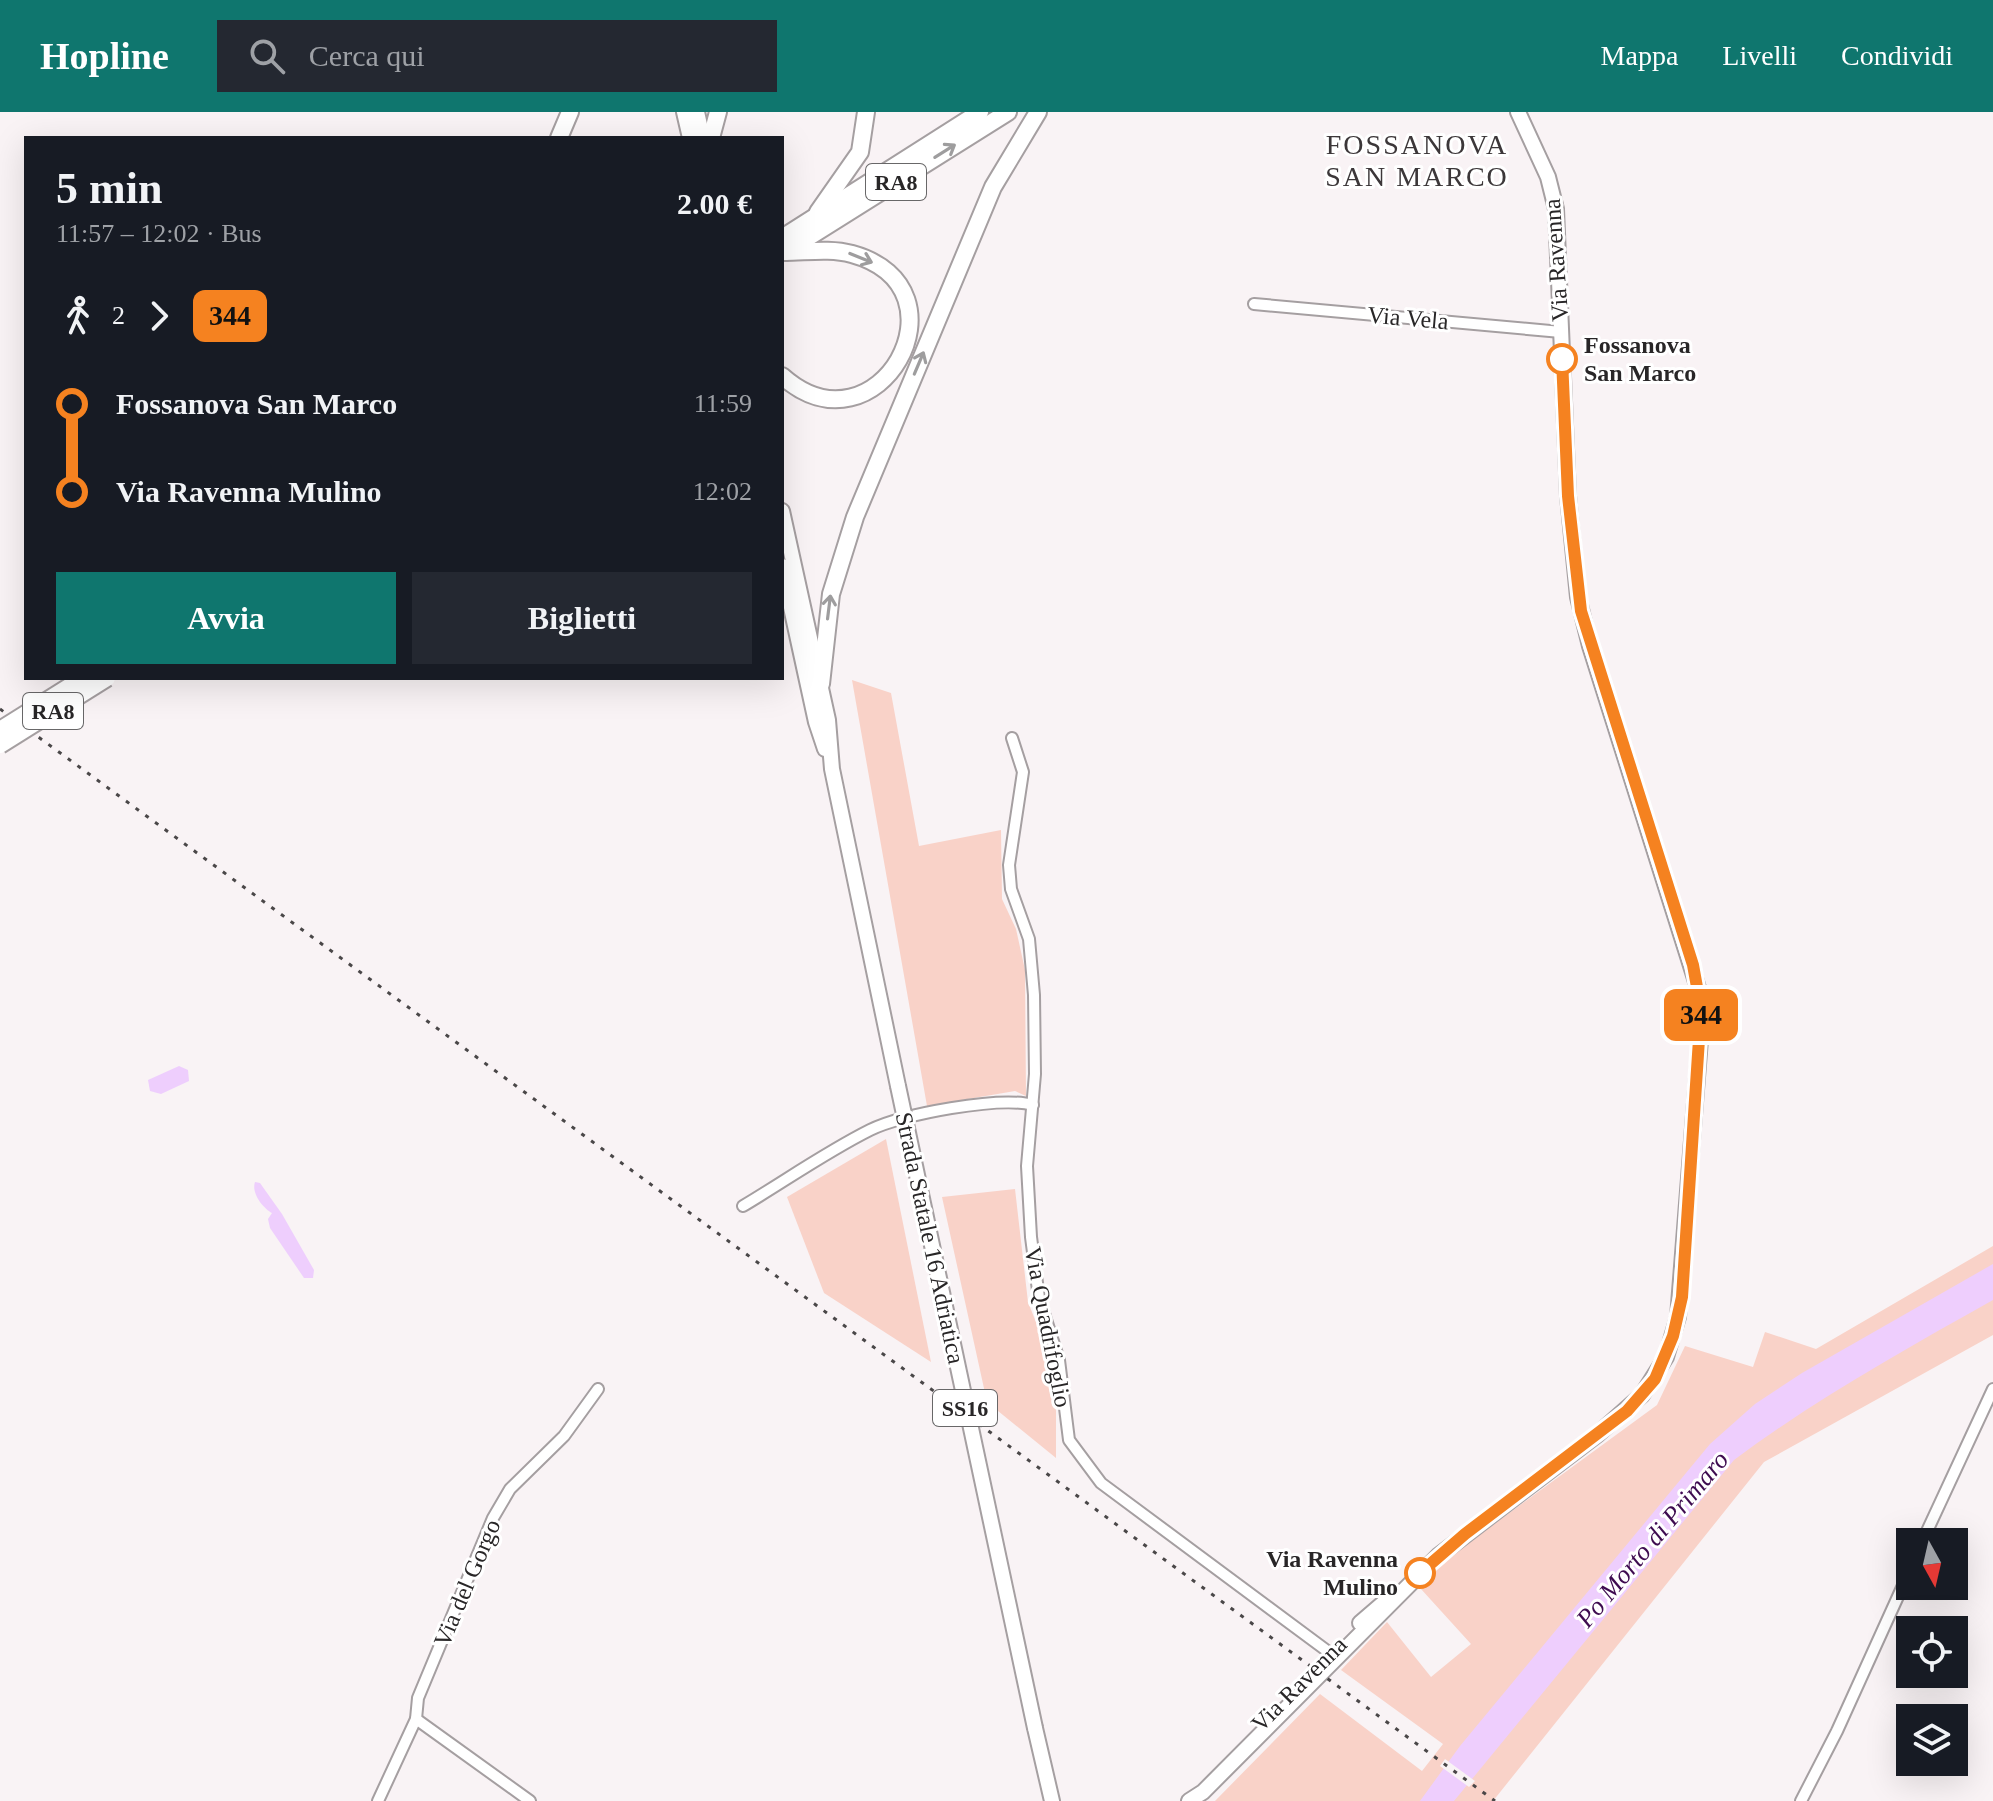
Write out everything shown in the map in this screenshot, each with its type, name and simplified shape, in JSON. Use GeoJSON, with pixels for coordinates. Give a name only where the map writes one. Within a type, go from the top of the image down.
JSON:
{"type":"FeatureCollection","features":[{"type":"Feature","properties":{"kind":"highway"},"geometry":{"type":"LineString","coordinates":[[560,136],[570,112]]}},
{"type":"Feature","properties":{"kind":"highway"},"geometry":{"type":"LineString","coordinates":[[712,136],[718,112]]}},
{"type":"Feature","properties":{"kind":"highway"},"geometry":{"type":"LineString","coordinates":[[814,218],[849,172],[860,152],[866,112]]}},
{"type":"Feature","properties":{"kind":"highway","name":"RA8"},"geometry":{"type":"LineString","coordinates":[[784,247],[814,218],[980,112]]}},
{"type":"Feature","properties":{"kind":"highway","name":"RA8"},"geometry":{"type":"LineString","coordinates":[[784,247],[1008,112]]}},
{"type":"Feature","properties":{"kind":"highway"},"geometry":{"type":"LineString","coordinates":[[821,684],[831,594],[855,517],[993,187],[1038,112]]}},
{"type":"Feature","properties":{"kind":"highway"},"geometry":{"type":"LineString","coordinates":[[784,248],[841,252],[870,261],[885,271],[903,293],[911,326],[897,363],[884,380],[868,392],[848,399],[818,397],[784,378]]}},
{"type":"Feature","properties":{"kind":"highway","name":"RA8"},"geometry":{"type":"LineString","coordinates":[[0,730],[80,680]]}},
{"type":"Feature","properties":{"kind":"highway","name":"RA8"},"geometry":{"type":"LineString","coordinates":[[0,745],[104,680]]}},
{"type":"Feature","properties":{"kind":"main road"},"geometry":{"type":"LineString","coordinates":[[684,112],[690,136]]}},
{"type":"Feature","properties":{"kind":"main road"},"geometry":{"type":"LineString","coordinates":[[697,112],[703,136]]}},
{"type":"Feature","properties":{"kind":"main road","name":"Via Ravenna"},"geometry":{"type":"LineString","coordinates":[[1188,1801],[1203,1792],[1419,1575],[1465,1534],[1598,1434],[1642,1395],[1666,1357],[1682,1297],[1701,1009],[1693,965],[1583,619],[1568,496],[1553,193],[1518,112]]}},
{"type":"Feature","properties":{"kind":"main road","name":"Strada Statale 16 Adriatica"},"geometry":{"type":"LineString","coordinates":[[784,520],[828,720],[832,769]]}},
{"type":"Feature","properties":{"kind":"main road","name":"Strada Statale 16 Adriatica"},"geometry":{"type":"LineString","coordinates":[[784,578],[816,722],[832,769],[1052,1801]]}},
{"type":"Feature","properties":{"kind":"main road","name":"Via Ravenna"},"geometry":{"type":"LineString","coordinates":[[1188,1801],[1196,1786],[1380,1603],[1419,1575]]}},
{"type":"Feature","properties":{"kind":"street","name":"Via Vela"},"geometry":{"type":"LineString","coordinates":[[1254,304],[1561,332]]}},
{"type":"Feature","properties":{"kind":"street","name":"Via Quadrifoglio"},"geometry":{"type":"LineString","coordinates":[[1012,738],[1023,772],[1009,865],[1011,889],[1022,912],[1033,963],[1033,1105],[1027,1166],[1031,1237],[1039,1298],[1059,1360],[1066,1424],[1076,1454],[1101,1483],[1330,1653]]}},
{"type":"Feature","properties":{"kind":"street"},"geometry":{"type":"LineString","coordinates":[[743,1206],[872,1129],[992,1102],[1016,1101],[1033,1105]]}},
{"type":"Feature","properties":{"kind":"street","name":"Via del Gorgo"},"geometry":{"type":"LineString","coordinates":[[378,1801],[416,1719],[418,1698],[493,1518],[510,1489],[564,1436],[598,1389]]}},
{"type":"Feature","properties":{"kind":"street"},"geometry":{"type":"LineString","coordinates":[[1928,1528],[1993,1389]]}},
{"type":"Feature","properties":{"kind":"street"},"geometry":{"type":"LineString","coordinates":[[1801,1801],[1842,1722],[1897,1600]]}},
{"type":"Feature","properties":{"kind":"street"},"geometry":{"type":"LineString","coordinates":[[416,1719],[530,1801]]}},
{"type":"Feature","properties":{"kind":"shaded area"},"geometry":{"type":"Polygon","coordinates":[[[852,680],[891,693],[919,846],[1001,830],[1002,899],[1016,929],[1025,970],[1026,1096],[1015,1091],[927,1106],[852,680]]]}},
{"type":"Feature","properties":{"kind":"shaded area"},"geometry":{"type":"Polygon","coordinates":[[[886,1139],[931,1362],[824,1293],[787,1197],[886,1139]]]}},
{"type":"Feature","properties":{"kind":"shaded area"},"geometry":{"type":"Polygon","coordinates":[[[1015,1189],[1028,1302],[1049,1355],[1056,1411],[1056,1458],[987,1402],[942,1197],[1015,1189]]]}},
{"type":"Feature","properties":{"kind":"shaded area"},"geometry":{"type":"Polygon","coordinates":[[[1993,1246],[1993,1335],[1764,1462],[1493,1801],[1215,1801],[1320,1694],[1422,1771],[1443,1744],[1341,1670],[1387,1622],[1431,1677],[1471,1644],[1421,1589],[1445,1560],[1657,1405],[1685,1346],[1753,1367],[1765,1332],[1816,1349],[1993,1246]]]}},
{"type":"Feature","properties":{"kind":"water"},"geometry":{"type":"Polygon","coordinates":[[[179,1066],[188,1070],[189,1081],[161,1094],[150,1091],[148,1080],[179,1066]]]}},
{"type":"Feature","properties":{"kind":"water"},"geometry":{"type":"Polygon","coordinates":[[[255,1182],[260,1183],[282,1214],[314,1270],[313,1278],[304,1278],[270,1228],[268,1219],[272,1213],[259,1200],[255,1182]]]}},
{"type":"Feature","properties":{"kind":"water","name":"Po Morto di Primaro"},"geometry":{"type":"Polygon","coordinates":[[[1993,1264],[1993,1300],[1829,1396],[1734,1460],[1454,1801],[1420,1801],[1460,1746],[1710,1444],[1755,1404],[1802,1373],[1993,1264]]]}},
{"type":"Feature","properties":{"kind":"pier"},"geometry":{"type":"Polygon","coordinates":[[[1445,1759],[1475,1781],[1469,1787],[1440,1766],[1445,1759]]]}},
{"type":"Feature","properties":{"kind":"railway"},"geometry":{"type":"LineString","coordinates":[[0,709],[1495,1801]]}},
{"type":"Feature","properties":{"kind":"bus line","name":"344"},"geometry":{"type":"LineString","coordinates":[[1420,1573],[1465,1534],[1627,1411],[1655,1379],[1666,1357],[1682,1297],[1701,1009],[1693,965],[1590,646],[1578,597],[1568,496],[1562,359]]}},
{"type":"Feature","properties":{"kind":"place","name":"Fossanova San Marco"},"geometry":{"type":"Point","coordinates":[1562,359]}},
{"type":"Feature","properties":{"kind":"place","name":"Via Ravenna Mulino"},"geometry":{"type":"Point","coordinates":[1420,1573]}},
{"type":"Feature","properties":{"kind":"district","name":"FOSSANOVA SAN MARCO"},"geometry":{"type":"Point","coordinates":[1417,160]}}]}
